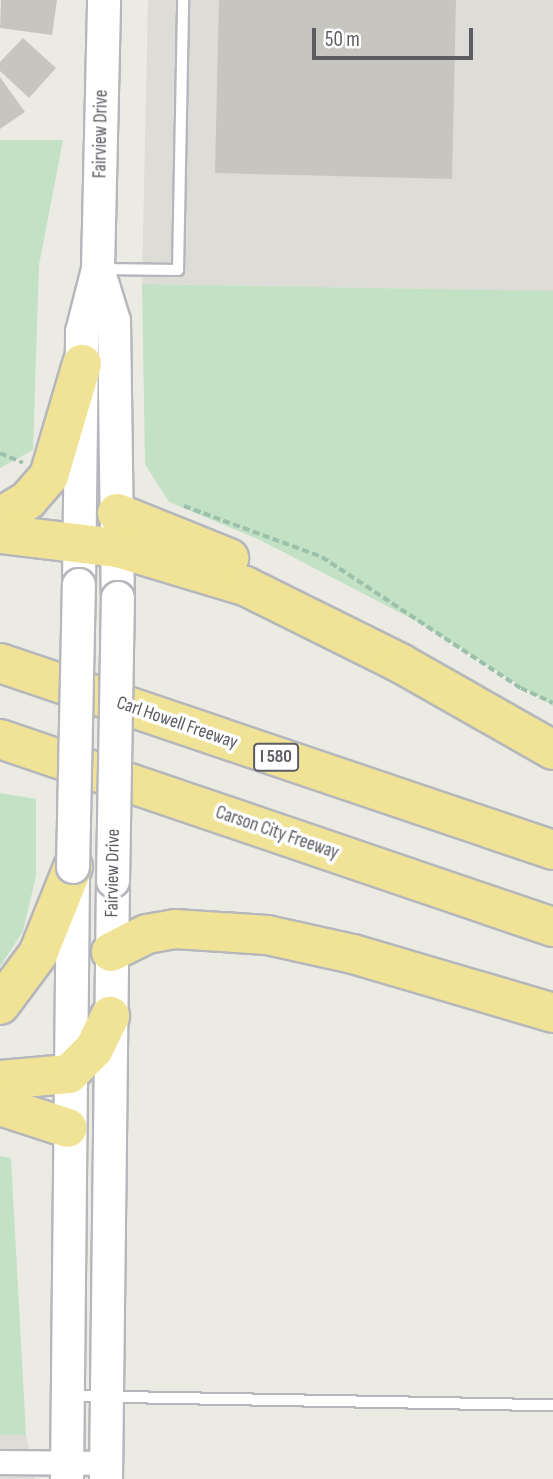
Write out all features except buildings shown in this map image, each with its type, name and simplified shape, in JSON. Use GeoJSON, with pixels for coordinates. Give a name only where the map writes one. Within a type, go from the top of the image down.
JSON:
{"type":"FeatureCollection","features":[{"type":"Feature","properties":{"kind":"highway"},"geometry":{"type":"LineString","coordinates":[[0,517],[28,500],[49,475],[82,364]]}},
{"type":"Feature","properties":{"kind":"highway"},"geometry":{"type":"LineString","coordinates":[[0,534],[79,540],[118,531],[254,589],[400,663],[553,750]]}},
{"type":"Feature","properties":{"kind":"highway","name":"Carl Howell Freeway"},"geometry":{"type":"LineString","coordinates":[[0,663],[553,850]]}},
{"type":"Feature","properties":{"kind":"highway","name":"Carson City Freeway"},"geometry":{"type":"LineString","coordinates":[[0,739],[553,927]]}},
{"type":"Feature","properties":{"kind":"highway"},"geometry":{"type":"LineString","coordinates":[[0,751],[155,792]]}},
{"type":"Feature","properties":{"kind":"highway"},"geometry":{"type":"LineString","coordinates":[[0,1005],[38,954],[73,867]]}},
{"type":"Feature","properties":{"kind":"highway"},"geometry":{"type":"LineString","coordinates":[[111,952],[146,934],[174,929],[267,935],[353,954],[553,1013]]}},
{"type":"Feature","properties":{"kind":"highway"},"geometry":{"type":"LineString","coordinates":[[0,1080],[69,1074],[94,1049],[110,1016]]}},
{"type":"Feature","properties":{"kind":"highway"},"geometry":{"type":"LineString","coordinates":[[0,1106],[68,1128]]}},
{"type":"Feature","properties":{"kind":"main road","name":"Fairview Drive"},"geometry":{"type":"LineString","coordinates":[[67,1471],[68,1128],[82,364],[84,315],[98,269],[104,0]]}},
{"type":"Feature","properties":{"kind":"main road","name":"Fairview Drive"},"geometry":{"type":"LineString","coordinates":[[98,269],[114,321],[118,531],[106,1471]]}},
{"type":"Feature","properties":{"kind":"street"},"geometry":{"type":"LineString","coordinates":[[0,1462],[67,1471],[106,1471]]}},
{"type":"Feature","properties":{"kind":"lane"},"geometry":{"type":"LineString","coordinates":[[98,269],[178,270],[183,0]]}},
{"type":"Feature","properties":{"kind":"lane"},"geometry":{"type":"LineString","coordinates":[[66,1396],[553,1405]]}},
{"type":"Feature","properties":{"kind":"path"},"geometry":{"type":"LineString","coordinates":[[0,453],[32,472]]}},
{"type":"Feature","properties":{"kind":"path"},"geometry":{"type":"LineString","coordinates":[[179,505],[322,557],[521,688],[553,703]]}},
{"type":"Feature","properties":{"kind":"shaded area"},"geometry":{"type":"Polygon","coordinates":[[[148,0],[553,0],[553,291],[142,284],[148,0]]]}},
{"type":"Feature","properties":{"kind":"shaded area"},"geometry":{"type":"Polygon","coordinates":[[[0,1435],[26,1435],[35,1479],[0,1479],[0,1435]]]}},
{"type":"Feature","properties":{"kind":"green space"},"geometry":{"type":"Polygon","coordinates":[[[0,140],[63,140],[39,265],[33,450],[0,468],[0,140]]]}},
{"type":"Feature","properties":{"kind":"green space"},"geometry":{"type":"Polygon","coordinates":[[[142,284],[553,291],[553,706],[420,623],[258,539],[169,502],[145,464],[142,284]]]}},
{"type":"Feature","properties":{"kind":"green space"},"geometry":{"type":"Polygon","coordinates":[[[0,793],[36,799],[36,876],[23,931],[0,967],[0,793]]]}},
{"type":"Feature","properties":{"kind":"green space"},"geometry":{"type":"Polygon","coordinates":[[[0,1156],[11,1158],[26,1435],[0,1435],[0,1156]]]}}]}
